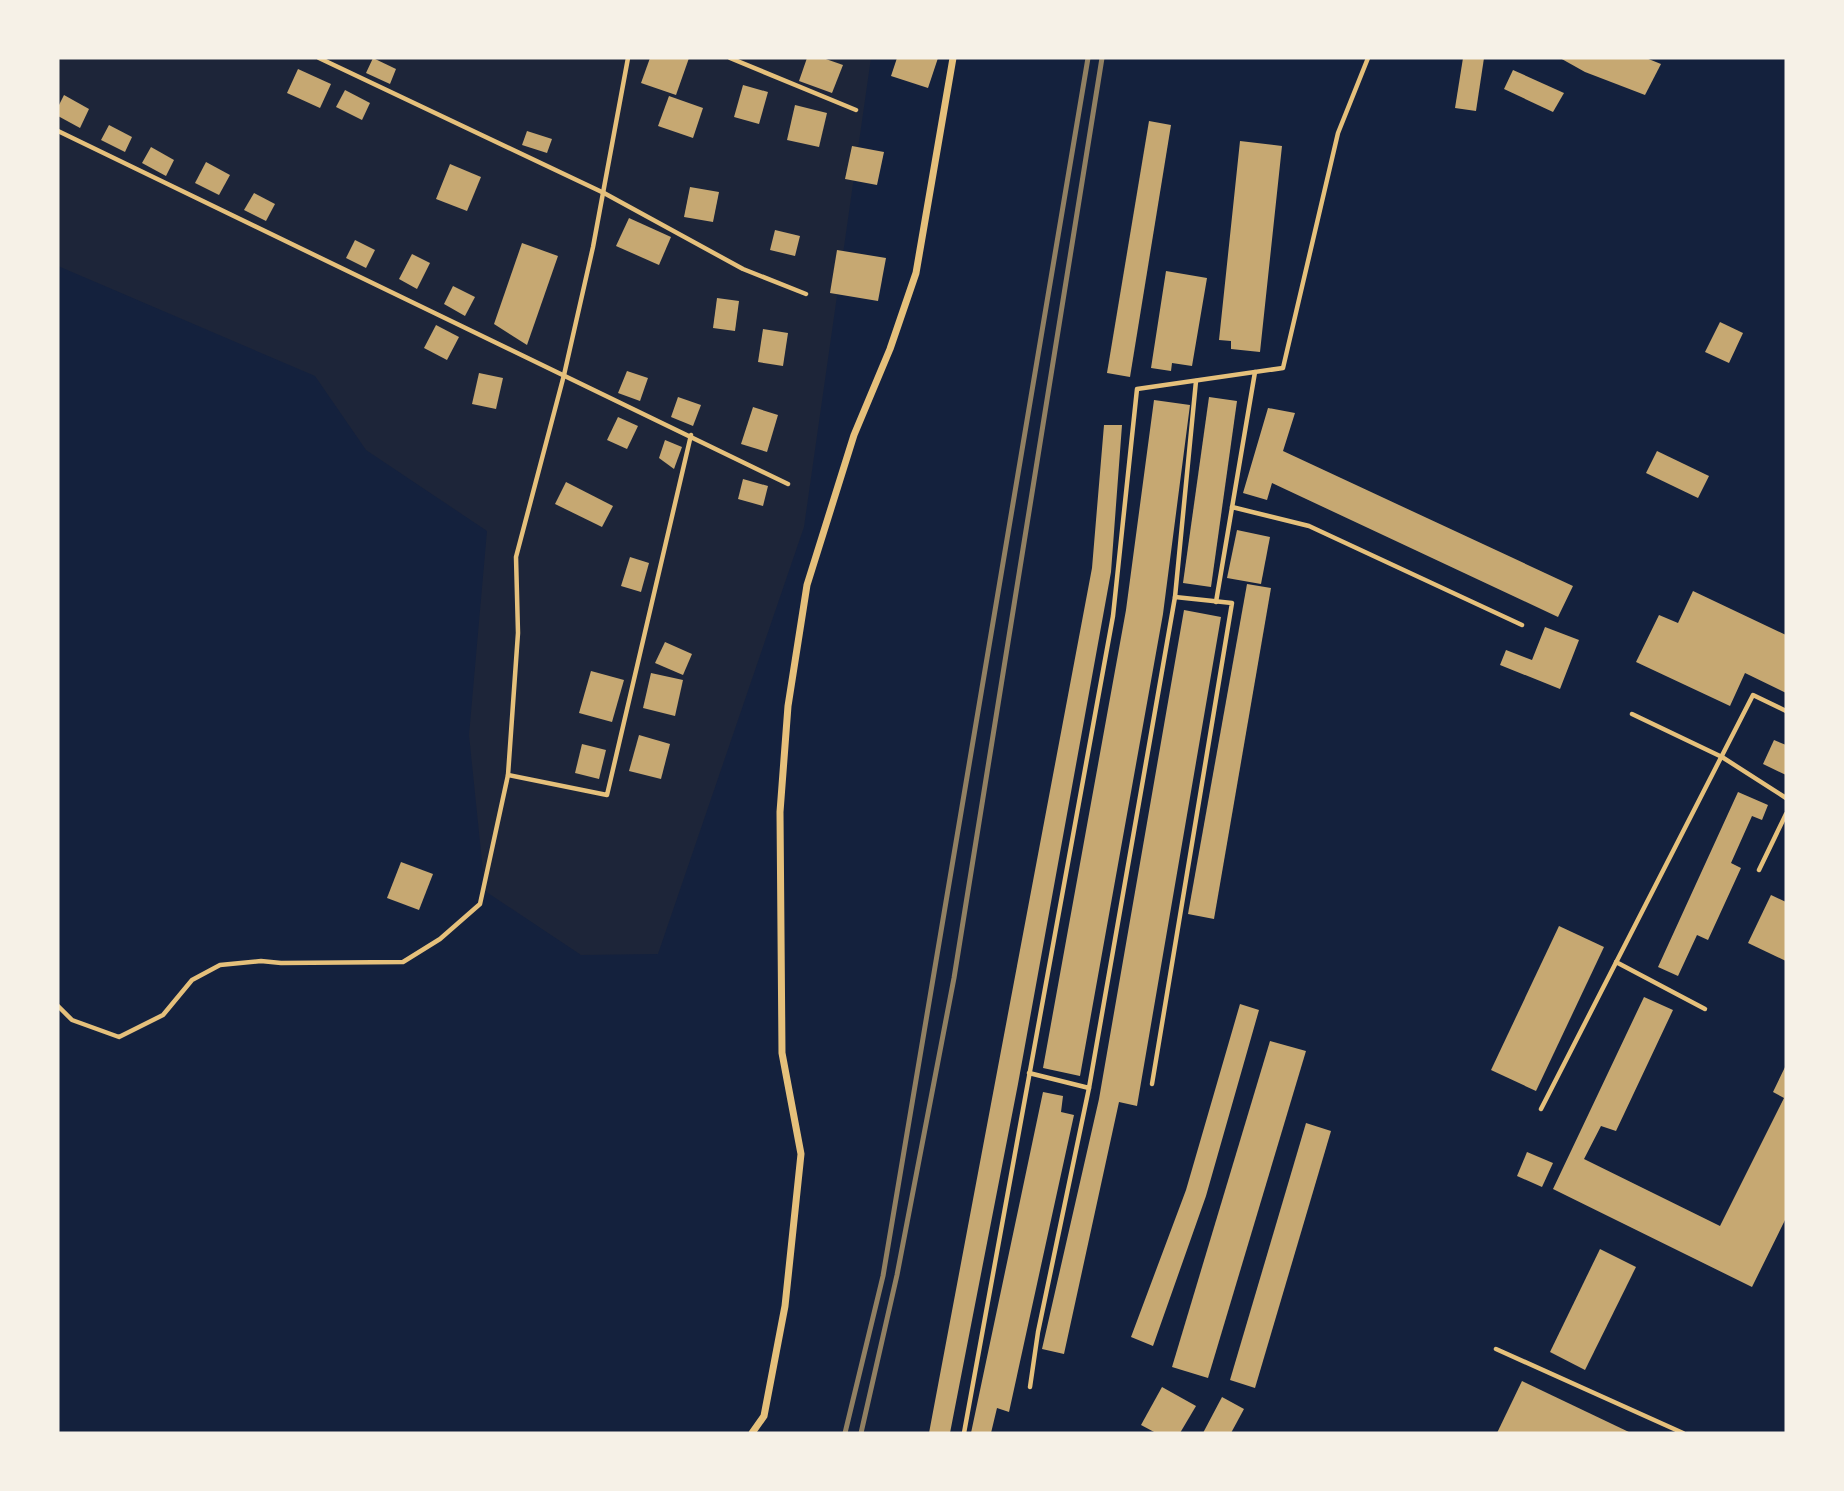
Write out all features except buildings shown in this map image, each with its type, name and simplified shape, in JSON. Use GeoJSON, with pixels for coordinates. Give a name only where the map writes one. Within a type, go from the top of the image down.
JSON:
{"type":"FeatureCollection","features":[{"type":"Feature","properties":{"kind":"street"},"geometry":{"type":"LineString","coordinates":[[752,1433],[764,1416],[785,1306],[801,1154],[782,1054],[780,812],[788,706],[807,585],[853,435],[890,349],[916,272],[953,58]]}},
{"type":"Feature","properties":{"kind":"lane"},"geometry":{"type":"LineString","coordinates":[[319,58],[604,193],[743,269],[806,294]]}},
{"type":"Feature","properties":{"kind":"lane"},"geometry":{"type":"LineString","coordinates":[[58,1006],[72,1020],[120,1037],[163,1015],[192,979],[220,965],[261,961],[403,962],[440,939],[480,904],[508,775],[518,633],[516,557],[564,375],[604,193],[628,58]]}},
{"type":"Feature","properties":{"kind":"lane"},"geometry":{"type":"LineString","coordinates":[[730,58],[856,110]]}},
{"type":"Feature","properties":{"kind":"lane"},"geometry":{"type":"LineString","coordinates":[[964,1433],[1113,616],[1137,389],[1283,368],[1338,133],[1368,58]]}},
{"type":"Feature","properties":{"kind":"lane"},"geometry":{"type":"LineString","coordinates":[[58,131],[788,484]]}},
{"type":"Feature","properties":{"kind":"lane"},"geometry":{"type":"LineString","coordinates":[[1216,602],[1255,372]]}},
{"type":"Feature","properties":{"kind":"lane"},"geometry":{"type":"LineString","coordinates":[[1030,1387],[1038,1332],[1089,1087],[1175,597],[1196,381]]}},
{"type":"Feature","properties":{"kind":"lane"},"geometry":{"type":"LineString","coordinates":[[508,775],[607,795],[691,436]]}},
{"type":"Feature","properties":{"kind":"lane"},"geometry":{"type":"LineString","coordinates":[[1232,506],[1309,526],[1522,625]]}},
{"type":"Feature","properties":{"kind":"lane"},"geometry":{"type":"LineString","coordinates":[[1152,1084],[1232,603],[1175,597]]}},
{"type":"Feature","properties":{"kind":"lane"},"geometry":{"type":"LineString","coordinates":[[1541,1109],[1753,695],[1786,711]]}},
{"type":"Feature","properties":{"kind":"lane"},"geometry":{"type":"LineString","coordinates":[[1632,714],[1722,757],[1786,798]]}},
{"type":"Feature","properties":{"kind":"lane"},"geometry":{"type":"LineString","coordinates":[[1759,870],[1786,814]]}},
{"type":"Feature","properties":{"kind":"lane"},"geometry":{"type":"LineString","coordinates":[[1616,962],[1706,1009]]}},
{"type":"Feature","properties":{"kind":"lane"},"geometry":{"type":"LineString","coordinates":[[1029,1073],[1089,1087]]}},
{"type":"Feature","properties":{"kind":"lane"},"geometry":{"type":"LineString","coordinates":[[1496,1349],[1683,1433]]}},
{"type":"Feature","properties":{"kind":"shaded area"},"geometry":{"type":"Polygon","coordinates":[[[58,58],[871,58],[804,527],[658,954],[581,955],[485,891],[469,735],[487,531],[366,450],[315,376],[58,266],[58,58]]]}},
{"type":"Feature","properties":{"kind":"railway"},"geometry":{"type":"LineString","coordinates":[[845,1433],[883,1276],[1088,58]]}},
{"type":"Feature","properties":{"kind":"railway"},"geometry":{"type":"LineString","coordinates":[[861,1433],[897,1275],[954,978],[1102,58]]}}]}
